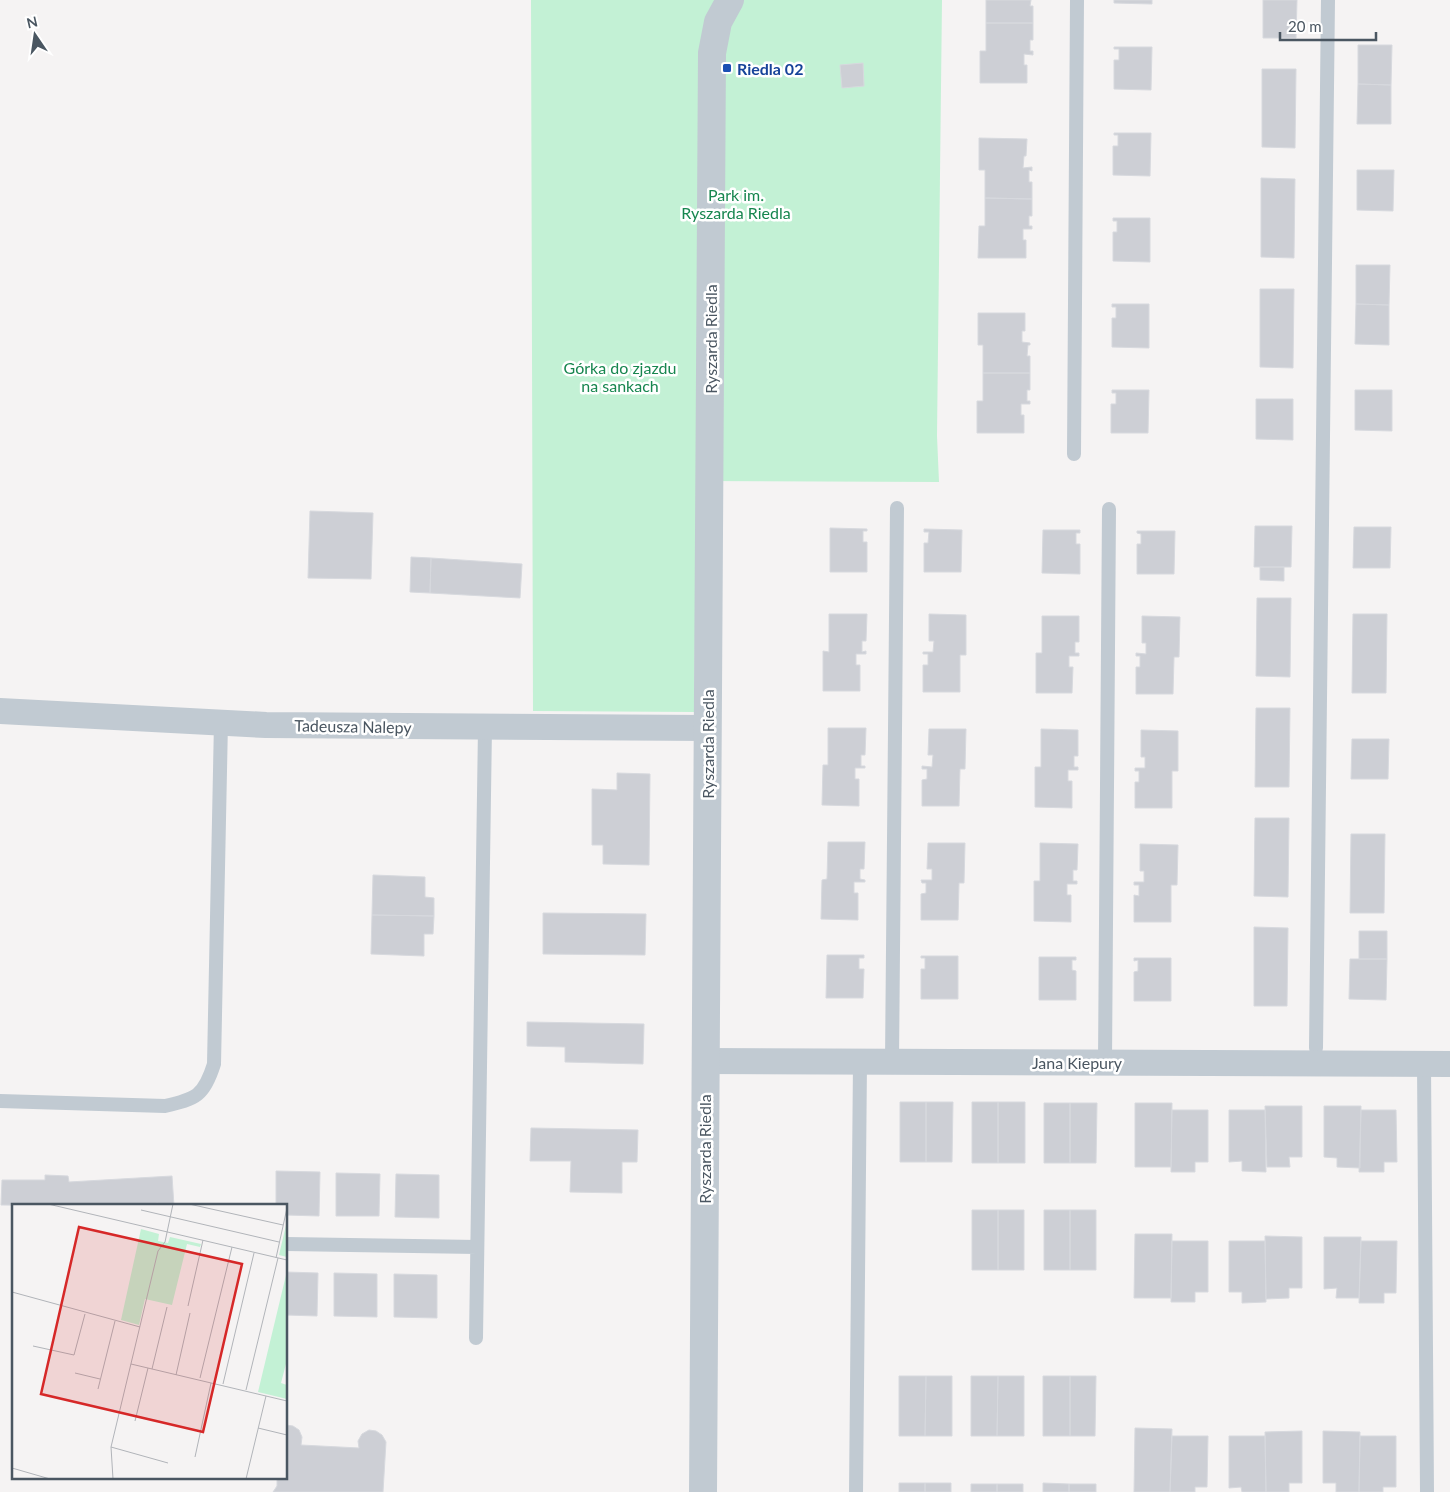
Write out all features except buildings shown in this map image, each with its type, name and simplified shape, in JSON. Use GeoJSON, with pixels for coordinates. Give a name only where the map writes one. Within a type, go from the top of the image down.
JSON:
{"type":"FeatureCollection","features":[{"type":"Feature","properties":{"kind":"street","name":"Ryszarda Riedla"},"geometry":{"type":"LineString","coordinates":[[703,1492],[704,1061],[712,53],[718,22],[730,0]]}},
{"type":"Feature","properties":{"kind":"street","name":"Tadeusza Nalepy"},"geometry":{"type":"LineString","coordinates":[[0,711],[340,726],[707,728]]}},
{"type":"Feature","properties":{"kind":"street","name":"Jana Kiepury"},"geometry":{"type":"LineString","coordinates":[[704,1061],[1450,1064]]}},
{"type":"Feature","properties":{"kind":"lane"},"geometry":{"type":"LineString","coordinates":[[1074,454],[1077,0]]}},
{"type":"Feature","properties":{"kind":"lane"},"geometry":{"type":"LineString","coordinates":[[1316,1048],[1328,0]]}},
{"type":"Feature","properties":{"kind":"lane"},"geometry":{"type":"LineString","coordinates":[[892,1061],[897,508]]}},
{"type":"Feature","properties":{"kind":"lane"},"geometry":{"type":"LineString","coordinates":[[1105,1062],[1109,509]]}},
{"type":"Feature","properties":{"kind":"lane"},"geometry":{"type":"LineString","coordinates":[[0,1101],[165,1106],[184,1102],[201,1093],[209,1080],[214,1064],[221,722]]}},
{"type":"Feature","properties":{"kind":"lane"},"geometry":{"type":"LineString","coordinates":[[476,1338],[485,726]]}},
{"type":"Feature","properties":{"kind":"lane"},"geometry":{"type":"LineString","coordinates":[[856,1492],[860,1062]]}},
{"type":"Feature","properties":{"kind":"lane"},"geometry":{"type":"LineString","coordinates":[[1424,1064],[1427,1492]]}},
{"type":"Feature","properties":{"kind":"lane"},"geometry":{"type":"LineString","coordinates":[[288,1244],[477,1247]]}},
{"type":"Feature","properties":{"kind":"green space","name":"Park im. Ryszarda Riedla"},"geometry":{"type":"Polygon","coordinates":[[[531,0],[942,0],[937,436],[939,482],[697,481],[694,712],[533,711],[531,0]]]}},
{"type":"Feature","properties":{"kind":"place","name":"Riedla 02"},"geometry":{"type":"Point","coordinates":[727,68]}},
{"type":"Feature","properties":{"kind":"park label","name":"Górka do zjazdu na sankach"},"geometry":{"type":"Point","coordinates":[620,376]}}]}
